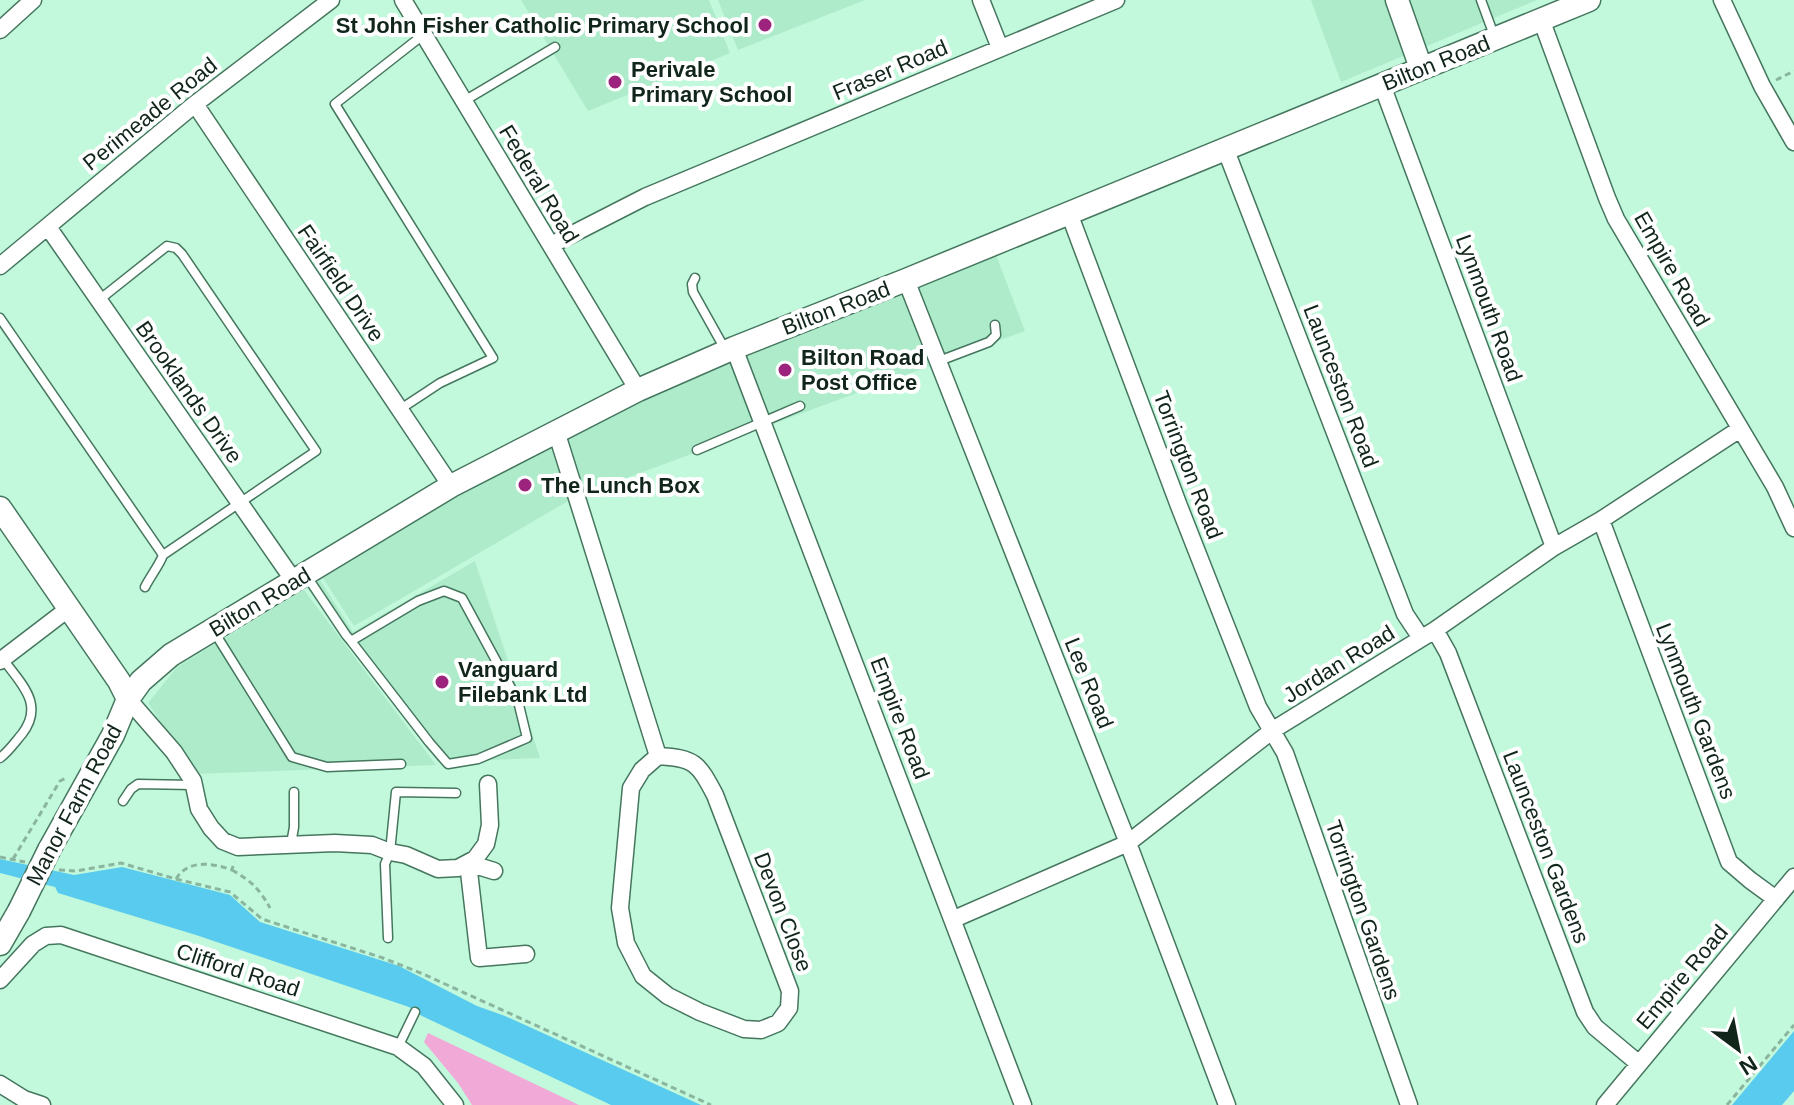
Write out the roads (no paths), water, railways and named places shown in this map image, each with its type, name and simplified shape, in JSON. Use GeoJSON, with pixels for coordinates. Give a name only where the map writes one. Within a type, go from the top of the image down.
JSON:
{"type":"FeatureCollection","features":[{"type":"Feature","properties":{"kind":"street"},"geometry":{"type":"LineString","coordinates":[[0,30],[33,0]]}},
{"type":"Feature","properties":{"kind":"street","name":"Perimeade Road"},"geometry":{"type":"LineString","coordinates":[[0,266],[195,104],[331,0]]}},
{"type":"Feature","properties":{"kind":"street","name":"Federal Road"},"geometry":{"type":"LineString","coordinates":[[403,0],[638,390]]}},
{"type":"Feature","properties":{"kind":"street"},"geometry":{"type":"LineString","coordinates":[[981,0],[1000,48]]}},
{"type":"Feature","properties":{"kind":"street","name":"Fraser Road"},"geometry":{"type":"LineString","coordinates":[[551,245],[645,197],[1116,0]]}},
{"type":"Feature","properties":{"kind":"street"},"geometry":{"type":"LineString","coordinates":[[1397,0],[1421,68]]}},
{"type":"Feature","properties":{"kind":"street"},"geometry":{"type":"LineString","coordinates":[[1722,0],[1762,86],[1794,142]]}},
{"type":"Feature","properties":{"kind":"street","name":"Bilton Road"},"geometry":{"type":"LineString","coordinates":[[128,699],[154,667],[171,655],[451,486],[638,390],[730,349],[906,280],[1583,1]]}},
{"type":"Feature","properties":{"kind":"street","name":"Empire Road"},"geometry":{"type":"LineString","coordinates":[[1541,19],[1616,219],[1775,487],[1794,528]]}},
{"type":"Feature","properties":{"kind":"street","name":"Lynmouth Road"},"geometry":{"type":"LineString","coordinates":[[1382,85],[1554,547]]}},
{"type":"Feature","properties":{"kind":"street","name":"Fairfield Drive"},"geometry":{"type":"LineString","coordinates":[[195,104],[451,486]]}},
{"type":"Feature","properties":{"kind":"street","name":"Launceston Road"},"geometry":{"type":"LineString","coordinates":[[1225,148],[1405,614],[1428,634]]}},
{"type":"Feature","properties":{"kind":"street","name":"Torrington Road"},"geometry":{"type":"LineString","coordinates":[[1069,213],[1242,667],[1258,707],[1273,730]]}},
{"type":"Feature","properties":{"kind":"street","name":"Brooklands Drive"},"geometry":{"type":"LineString","coordinates":[[48,227],[240,504],[300,578]]}},
{"type":"Feature","properties":{"kind":"street","name":"Lee Road"},"geometry":{"type":"LineString","coordinates":[[906,280],[1128,843],[1227,1105]]}},
{"type":"Feature","properties":{"kind":"street","name":"Empire Road"},"geometry":{"type":"LineString","coordinates":[[730,349],[763,423],[1023,1105]]}},
{"type":"Feature","properties":{"kind":"street","name":"Jordan Road"},"geometry":{"type":"LineString","coordinates":[[954,919],[1128,843],[1273,730],[1428,634],[1554,547],[1740,429]]}},
{"type":"Feature","properties":{"kind":"street"},"geometry":{"type":"LineString","coordinates":[[556,431],[658,756]]}},
{"type":"Feature","properties":{"kind":"street","name":"Manor Farm Road"},"geometry":{"type":"LineString","coordinates":[[0,508],[119,681],[128,699],[52,860],[0,944]]}},
{"type":"Feature","properties":{"kind":"street","name":"Lynmouth Gardens"},"geometry":{"type":"LineString","coordinates":[[1601,520],[1729,862],[1776,899]]}},
{"type":"Feature","properties":{"kind":"street"},"geometry":{"type":"LineString","coordinates":[[2,660],[68,609]]}},
{"type":"Feature","properties":{"kind":"street","name":"Launceston Gardens"},"geometry":{"type":"LineString","coordinates":[[1428,634],[1448,653],[1585,1012],[1595,1027],[1638,1063]]}},
{"type":"Feature","properties":{"kind":"street"},"geometry":{"type":"LineString","coordinates":[[128,699],[174,752],[193,781],[199,809],[211,828],[223,841],[238,847],[335,843],[372,845],[438,869],[458,868],[475,859],[486,844],[490,825],[488,784]]}},
{"type":"Feature","properties":{"kind":"street","name":"Torrington Gardens"},"geometry":{"type":"LineString","coordinates":[[1273,730],[1285,753],[1409,1105]]}},
{"type":"Feature","properties":{"kind":"street","name":"Devon Close"},"geometry":{"type":"LineString","coordinates":[[658,756],[682,758],[701,768],[715,795],[790,991],[789,1008],[778,1023],[761,1030],[744,1029],[668,996],[643,976],[626,943],[620,908],[631,788],[642,770],[658,756]]}},
{"type":"Feature","properties":{"kind":"street"},"geometry":{"type":"LineString","coordinates":[[464,797],[488,802]]}},
{"type":"Feature","properties":{"kind":"street"},"geometry":{"type":"LineString","coordinates":[[468,863],[494,871]]}},
{"type":"Feature","properties":{"kind":"street"},"geometry":{"type":"LineString","coordinates":[[468,863],[479,958],[526,954]]}},
{"type":"Feature","properties":{"kind":"street","name":"Empire Road"},"geometry":{"type":"LineString","coordinates":[[1605,1105],[1794,877]]}},
{"type":"Feature","properties":{"kind":"street","name":"Clifford Road"},"geometry":{"type":"LineString","coordinates":[[0,980],[33,944],[46,936],[61,935],[398,1047],[424,1066],[455,1105]]}},
{"type":"Feature","properties":{"kind":"street"},"geometry":{"type":"LineString","coordinates":[[0,1084],[24,1099],[42,1105]]}},
{"type":"Feature","properties":{"kind":"lane"},"geometry":{"type":"LineString","coordinates":[[1481,0],[1496,38]]}},
{"type":"Feature","properties":{"kind":"lane"},"geometry":{"type":"LineString","coordinates":[[399,410],[440,383],[493,358],[335,104],[424,35]]}},
{"type":"Feature","properties":{"kind":"lane"},"geometry":{"type":"LineString","coordinates":[[464,101],[555,47]]}},
{"type":"Feature","properties":{"kind":"lane"},"geometry":{"type":"LineString","coordinates":[[98,301],[167,246],[176,248],[316,451],[163,555],[145,587]]}},
{"type":"Feature","properties":{"kind":"lane"},"geometry":{"type":"LineString","coordinates":[[695,278],[693,292],[730,349]]}},
{"type":"Feature","properties":{"kind":"lane"},"geometry":{"type":"LineString","coordinates":[[0,318],[163,555]]}},
{"type":"Feature","properties":{"kind":"lane"},"geometry":{"type":"LineString","coordinates":[[939,361],[989,342],[996,335],[995,325]]}},
{"type":"Feature","properties":{"kind":"lane"},"geometry":{"type":"LineString","coordinates":[[697,450],[800,406]]}},
{"type":"Feature","properties":{"kind":"lane"},"geometry":{"type":"LineString","coordinates":[[300,578],[448,764],[478,759],[527,738],[518,701],[462,598],[444,591],[418,601],[351,641]]}},
{"type":"Feature","properties":{"kind":"lane"},"geometry":{"type":"LineString","coordinates":[[213,630],[292,757],[327,767],[401,764]]}},
{"type":"Feature","properties":{"kind":"lane"},"geometry":{"type":"LineString","coordinates":[[0,758],[30,724],[33,713],[26,690],[2,660]]}},
{"type":"Feature","properties":{"kind":"lane"},"geometry":{"type":"LineString","coordinates":[[123,801],[138,784],[194,785]]}},
{"type":"Feature","properties":{"kind":"lane"},"geometry":{"type":"LineString","coordinates":[[291,845],[294,792]]}},
{"type":"Feature","properties":{"kind":"lane"},"geometry":{"type":"LineString","coordinates":[[388,938],[385,864],[390,852],[396,792],[464,797]]}},
{"type":"Feature","properties":{"kind":"lane"},"geometry":{"type":"LineString","coordinates":[[398,1047],[415,1012]]}},
{"type":"Feature","properties":{"kind":"water"},"geometry":{"type":"Polygon","coordinates":[[[0,859],[74,875],[122,867],[230,895],[260,922],[399,966],[477,1006],[701,1105],[611,1105],[422,1016],[409,1007],[196,935],[58,893],[55,887],[0,873],[0,859]]]}},
{"type":"Feature","properties":{"kind":"water"},"geometry":{"type":"Polygon","coordinates":[[[1794,1031],[1794,1091],[1782,1105],[1732,1105],[1794,1031]]]}},
{"type":"Feature","properties":{"kind":"place","name":"St John Fisher Catholic Primary School"},"geometry":{"type":"Point","coordinates":[765,25]}},
{"type":"Feature","properties":{"kind":"place","name":"Perivale Primary School"},"geometry":{"type":"Point","coordinates":[615,82]}},
{"type":"Feature","properties":{"kind":"place","name":"Bilton Road Post Office"},"geometry":{"type":"Point","coordinates":[785,370]}},
{"type":"Feature","properties":{"kind":"place","name":"The Lunch Box"},"geometry":{"type":"Point","coordinates":[525,485]}},
{"type":"Feature","properties":{"kind":"place","name":"Vanguard Filebank Ltd"},"geometry":{"type":"Point","coordinates":[442,682]}}]}
